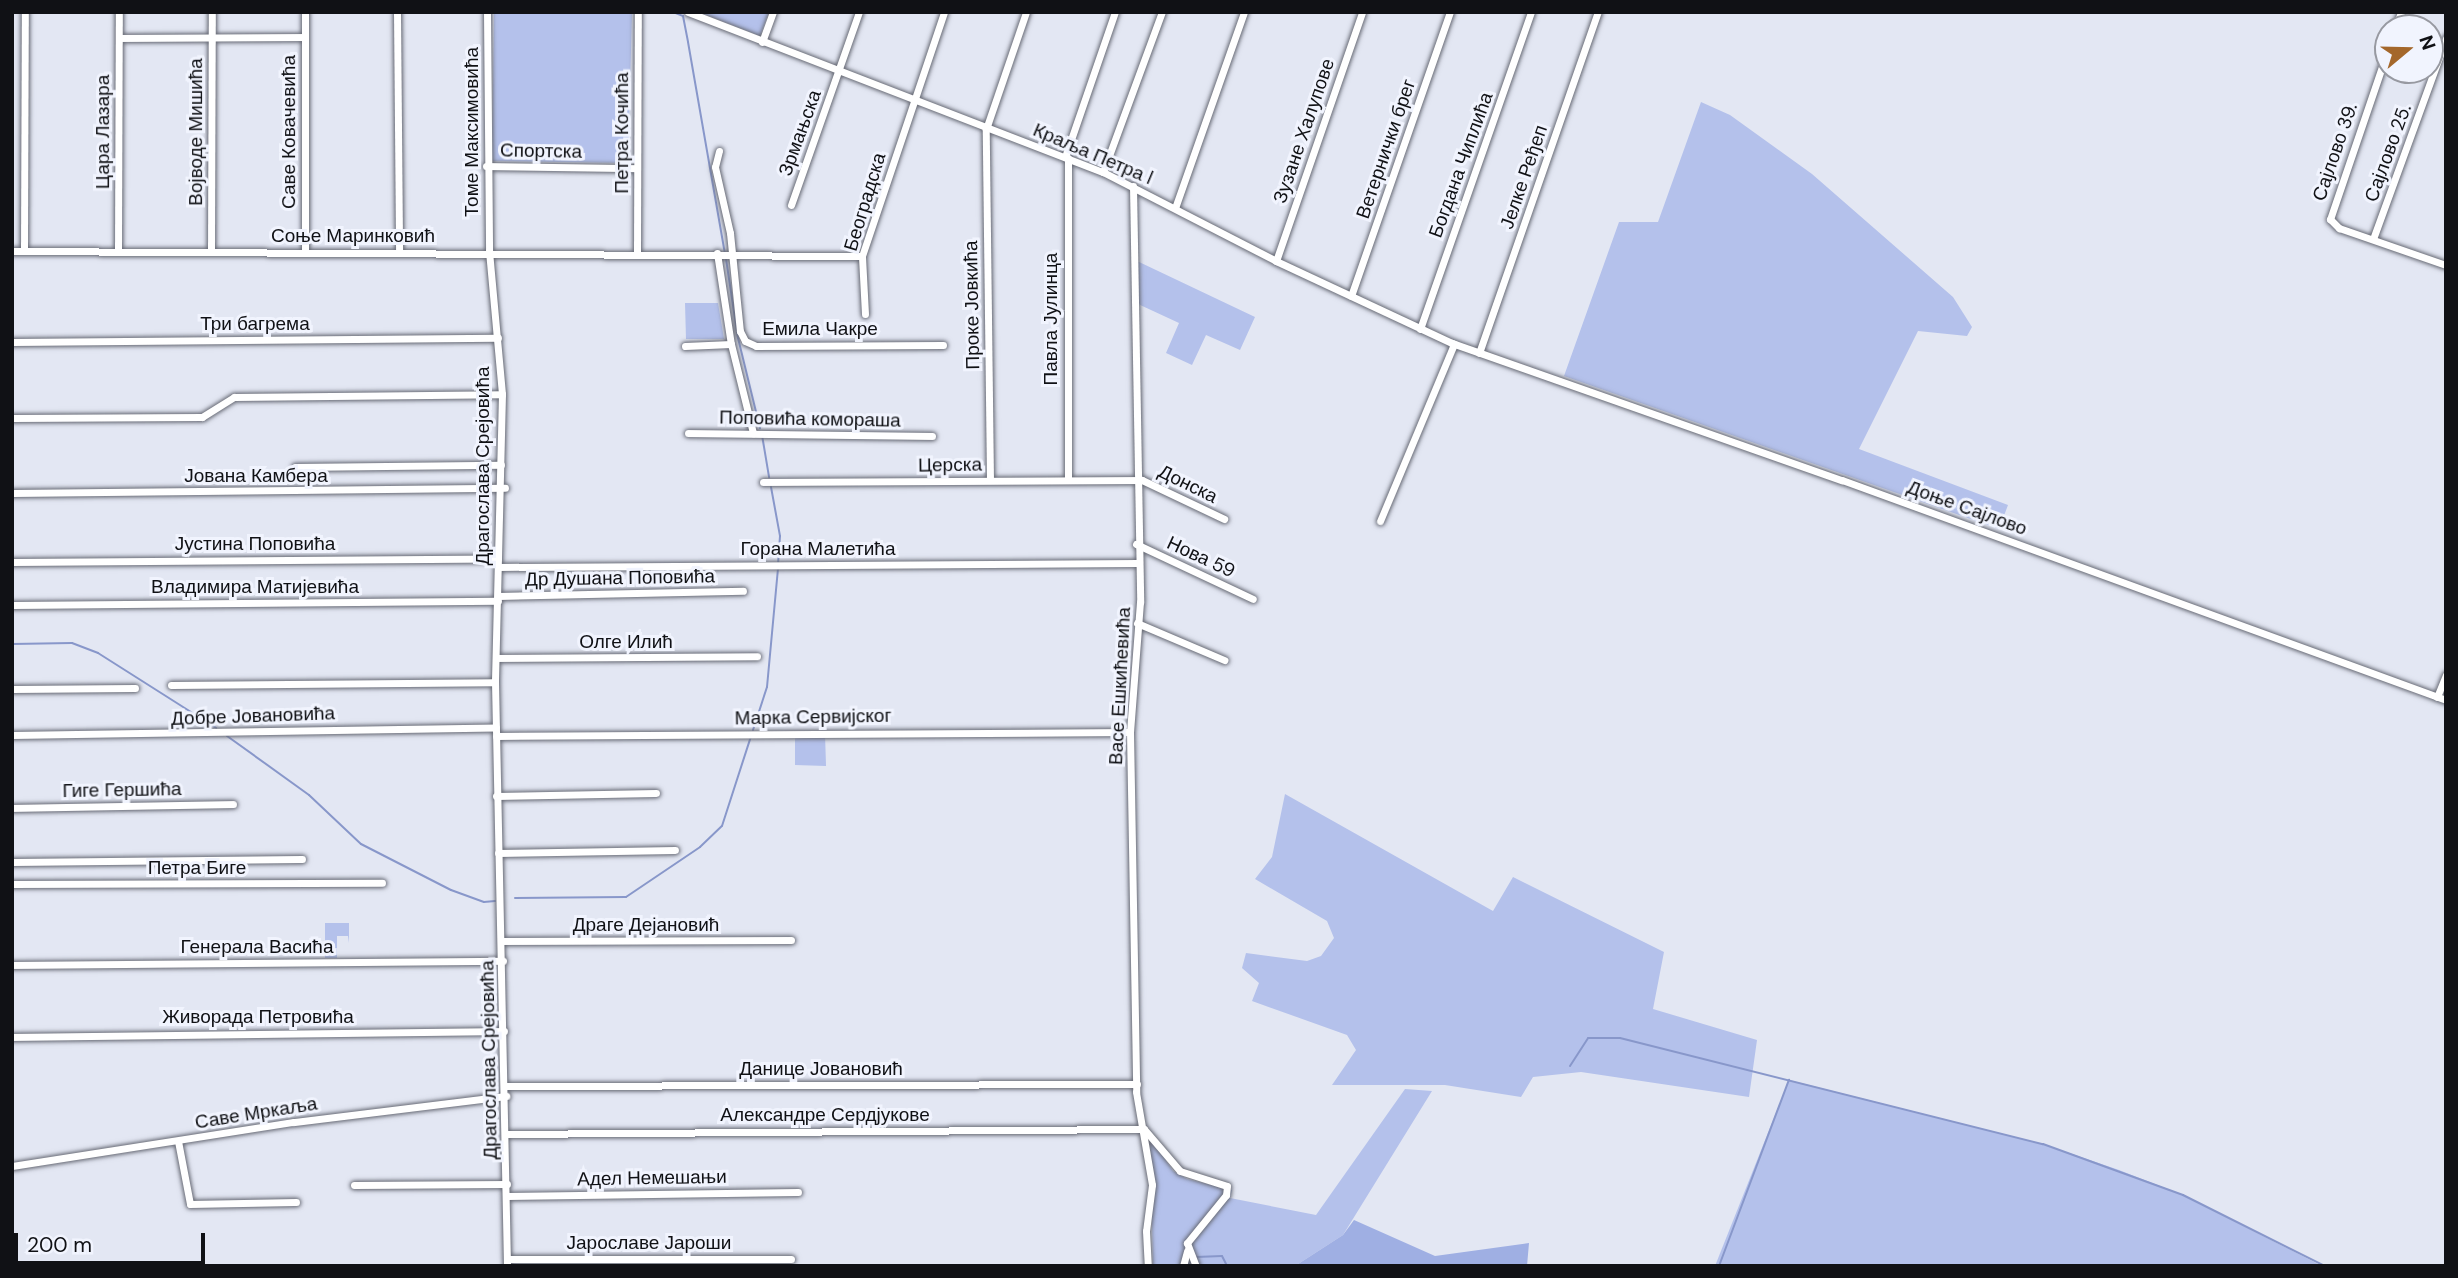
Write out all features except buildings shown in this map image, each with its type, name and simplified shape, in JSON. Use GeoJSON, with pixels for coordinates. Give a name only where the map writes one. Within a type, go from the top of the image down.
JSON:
{"type":"FeatureCollection","features":[{"type":"Feature","properties":{"kind":"street"},"geometry":{"type":"LineString","coordinates":[[24,251],[25,12]]}},
{"type":"Feature","properties":{"kind":"street","name":"Цара Лазара"},"geometry":{"type":"LineString","coordinates":[[118,251],[119,12]]}},
{"type":"Feature","properties":{"kind":"street","name":"Војводе Мишића"},"geometry":{"type":"LineString","coordinates":[[211,251],[212,12]]}},
{"type":"Feature","properties":{"kind":"street","name":"Саве Ковачевића"},"geometry":{"type":"LineString","coordinates":[[304,12],[305,251]]}},
{"type":"Feature","properties":{"kind":"street"},"geometry":{"type":"LineString","coordinates":[[397,12],[399,251]]}},
{"type":"Feature","properties":{"kind":"street","name":"Томе Максимовића"},"geometry":{"type":"LineString","coordinates":[[487,12],[486,166],[489,251]]}},
{"type":"Feature","properties":{"kind":"street","name":"Петра Кочића"},"geometry":{"type":"LineString","coordinates":[[637,253],[638,12]]}},
{"type":"Feature","properties":{"kind":"street","name":"Краља Петра I"},"geometry":{"type":"LineString","coordinates":[[688,12],[914,102],[1103,172],[1276,261],[1420,329],[1477,352]]}},
{"type":"Feature","properties":{"kind":"street"},"geometry":{"type":"LineString","coordinates":[[762,42],[773,12]]}},
{"type":"Feature","properties":{"kind":"street","name":"Зрмањска"},"geometry":{"type":"LineString","coordinates":[[791,205],[859,12]]}},
{"type":"Feature","properties":{"kind":"street","name":"Београдска"},"geometry":{"type":"LineString","coordinates":[[865,314],[862,256],[944,12]]}},
{"type":"Feature","properties":{"kind":"street","name":"Проке Јовкића"},"geometry":{"type":"LineString","coordinates":[[990,480],[986,129],[1026,12]]}},
{"type":"Feature","properties":{"kind":"street","name":"Павла Јулинца"},"geometry":{"type":"LineString","coordinates":[[1068,479],[1066,157],[1115,12]]}},
{"type":"Feature","properties":{"kind":"street"},"geometry":{"type":"LineString","coordinates":[[1103,172],[1162,12]]}},
{"type":"Feature","properties":{"kind":"street"},"geometry":{"type":"LineString","coordinates":[[1175,208],[1244,12]]}},
{"type":"Feature","properties":{"kind":"street","name":"Зузане Халупове"},"geometry":{"type":"LineString","coordinates":[[1276,261],[1362,12]]}},
{"type":"Feature","properties":{"kind":"street","name":"Ветернички брег"},"geometry":{"type":"LineString","coordinates":[[1352,296],[1450,12]]}},
{"type":"Feature","properties":{"kind":"street","name":"Богдана Чиплића"},"geometry":{"type":"LineString","coordinates":[[1420,329],[1531,12]]}},
{"type":"Feature","properties":{"kind":"street","name":"Јелке Ређеп"},"geometry":{"type":"LineString","coordinates":[[1477,352],[1598,12]]}},
{"type":"Feature","properties":{"kind":"street"},"geometry":{"type":"LineString","coordinates":[[119,38],[304,37]]}},
{"type":"Feature","properties":{"kind":"street","name":"Сајлово 25."},"geometry":{"type":"LineString","coordinates":[[2373,239],[2446,38]]}},
{"type":"Feature","properties":{"kind":"street","name":"Сајлово 39."},"geometry":{"type":"LineString","coordinates":[[2373,239],[2332,224],[2331,211],[2376,84]]}},
{"type":"Feature","properties":{"kind":"street"},"geometry":{"type":"LineString","coordinates":[[719,151],[715,167],[733,253]]}},
{"type":"Feature","properties":{"kind":"street","name":"Спортска"},"geometry":{"type":"LineString","coordinates":[[486,166],[637,168]]}},
{"type":"Feature","properties":{"kind":"street","name":"Васе Ешкићевића"},"geometry":{"type":"LineString","coordinates":[[1133,186],[1138,563],[1130,732],[1137,1084],[1152,1185],[1146,1231],[1149,1266]]}},
{"type":"Feature","properties":{"kind":"street"},"geometry":{"type":"LineString","coordinates":[[2373,239],[2446,265]]}},
{"type":"Feature","properties":{"kind":"street","name":"Соње Маринковић"},"geometry":{"type":"LineString","coordinates":[[12,251],[489,251],[862,256]]}},
{"type":"Feature","properties":{"kind":"street","name":"Драгослава Срејовића"},"geometry":{"type":"LineString","coordinates":[[489,251],[502,394],[503,489],[495,682],[496,796],[505,1031],[507,1262]]}},
{"type":"Feature","properties":{"kind":"street"},"geometry":{"type":"LineString","coordinates":[[717,253],[731,344],[753,433]]}},
{"type":"Feature","properties":{"kind":"street","name":"Емила Чакре"},"geometry":{"type":"LineString","coordinates":[[733,253],[740,331],[751,345],[943,345]]}},
{"type":"Feature","properties":{"kind":"street","name":"Три багрема"},"geometry":{"type":"LineString","coordinates":[[12,342],[498,338]]}},
{"type":"Feature","properties":{"kind":"street"},"geometry":{"type":"LineString","coordinates":[[685,346],[731,344]]}},
{"type":"Feature","properties":{"kind":"street"},"geometry":{"type":"LineString","coordinates":[[1380,521],[1454,344]]}},
{"type":"Feature","properties":{"kind":"street","name":"Доње Сајлово"},"geometry":{"type":"LineString","coordinates":[[1477,352],[1842,480],[2446,700]]}},
{"type":"Feature","properties":{"kind":"street"},"geometry":{"type":"LineString","coordinates":[[12,418],[201,417],[234,397],[502,394]]}},
{"type":"Feature","properties":{"kind":"street","name":"Поповића комораша"},"geometry":{"type":"LineString","coordinates":[[688,433],[932,436]]}},
{"type":"Feature","properties":{"kind":"street"},"geometry":{"type":"LineString","coordinates":[[295,467],[501,465]]}},
{"type":"Feature","properties":{"kind":"street","name":"Церска"},"geometry":{"type":"LineString","coordinates":[[763,482],[1137,480]]}},
{"type":"Feature","properties":{"kind":"street","name":"Донска"},"geometry":{"type":"LineString","coordinates":[[1137,480],[1224,519]]}},
{"type":"Feature","properties":{"kind":"street","name":"Јована Камбера"},"geometry":{"type":"LineString","coordinates":[[12,493],[503,489]]}},
{"type":"Feature","properties":{"kind":"street","name":"Нова 59"},"geometry":{"type":"LineString","coordinates":[[1136,544],[1253,599]]}},
{"type":"Feature","properties":{"kind":"street","name":"Јустина Поповића"},"geometry":{"type":"LineString","coordinates":[[12,562],[498,563]]}},
{"type":"Feature","properties":{"kind":"street","name":"Горана Малетића"},"geometry":{"type":"LineString","coordinates":[[498,563],[1138,563]]}},
{"type":"Feature","properties":{"kind":"street","name":"Др Душана Поповића"},"geometry":{"type":"LineString","coordinates":[[498,598],[743,591]]}},
{"type":"Feature","properties":{"kind":"street","name":"Владимира Матијевића"},"geometry":{"type":"LineString","coordinates":[[12,605],[498,598]]}},
{"type":"Feature","properties":{"kind":"street"},"geometry":{"type":"LineString","coordinates":[[1137,623],[1224,660]]}},
{"type":"Feature","properties":{"kind":"street","name":"Олге Илић"},"geometry":{"type":"LineString","coordinates":[[496,659],[757,656]]}},
{"type":"Feature","properties":{"kind":"street"},"geometry":{"type":"LineString","coordinates":[[2437,697],[2446,675]]}},
{"type":"Feature","properties":{"kind":"street"},"geometry":{"type":"LineString","coordinates":[[171,685],[495,682]]}},
{"type":"Feature","properties":{"kind":"street"},"geometry":{"type":"LineString","coordinates":[[12,689],[135,688]]}},
{"type":"Feature","properties":{"kind":"street","name":"Марка Сервијског"},"geometry":{"type":"LineString","coordinates":[[496,732],[1130,732]]}},
{"type":"Feature","properties":{"kind":"street","name":"Добре Јовановића"},"geometry":{"type":"LineString","coordinates":[[12,735],[496,732]]}},
{"type":"Feature","properties":{"kind":"street"},"geometry":{"type":"LineString","coordinates":[[496,796],[656,793]]}},
{"type":"Feature","properties":{"kind":"street","name":"Гиге Гершића"},"geometry":{"type":"LineString","coordinates":[[12,808],[233,804]]}},
{"type":"Feature","properties":{"kind":"street"},"geometry":{"type":"LineString","coordinates":[[498,853],[675,850]]}},
{"type":"Feature","properties":{"kind":"street"},"geometry":{"type":"LineString","coordinates":[[12,862],[302,859]]}},
{"type":"Feature","properties":{"kind":"street","name":"Петра Биге"},"geometry":{"type":"LineString","coordinates":[[12,884],[382,883]]}},
{"type":"Feature","properties":{"kind":"street","name":"Драге Дејановић"},"geometry":{"type":"LineString","coordinates":[[502,941],[791,940]]}},
{"type":"Feature","properties":{"kind":"street","name":"Генерала Васића"},"geometry":{"type":"LineString","coordinates":[[12,965],[503,961]]}},
{"type":"Feature","properties":{"kind":"street","name":"Живорада Петровића"},"geometry":{"type":"LineString","coordinates":[[12,1037],[505,1031]]}},
{"type":"Feature","properties":{"kind":"street","name":"Данице Јовановић"},"geometry":{"type":"LineString","coordinates":[[506,1086],[1137,1084]]}},
{"type":"Feature","properties":{"kind":"street","name":"Саве Мркаља"},"geometry":{"type":"LineString","coordinates":[[12,1166],[178,1140],[506,1096]]}},
{"type":"Feature","properties":{"kind":"street"},"geometry":{"type":"LineString","coordinates":[[1144,1129],[1180,1171],[1227,1186],[1226,1195],[1191,1234],[1183,1266]]}},
{"type":"Feature","properties":{"kind":"street","name":"Александре Сердјукове"},"geometry":{"type":"LineString","coordinates":[[505,1134],[1144,1129]]}},
{"type":"Feature","properties":{"kind":"street"},"geometry":{"type":"LineString","coordinates":[[178,1140],[190,1203],[296,1202]]}},
{"type":"Feature","properties":{"kind":"street"},"geometry":{"type":"LineString","coordinates":[[354,1185],[506,1184]]}},
{"type":"Feature","properties":{"kind":"street","name":"Адел Немешањи"},"geometry":{"type":"LineString","coordinates":[[507,1196],[798,1192]]}},
{"type":"Feature","properties":{"kind":"street"},"geometry":{"type":"LineString","coordinates":[[1187,1251],[1196,1266]]}},
{"type":"Feature","properties":{"kind":"street","name":"Јарославе Јароши"},"geometry":{"type":"LineString","coordinates":[[507,1262],[791,1258]]}},
{"type":"Feature","properties":{"kind":"shaded area"},"geometry":{"type":"Polygon","coordinates":[[[494,12],[632,12],[628,163],[492,161],[494,12]]]}},
{"type":"Feature","properties":{"kind":"shaded area"},"geometry":{"type":"Polygon","coordinates":[[[699,12],[769,12],[760,36],[699,12]]]}},
{"type":"Feature","properties":{"kind":"shaded area"},"geometry":{"type":"Polygon","coordinates":[[[1701,102],[1730,115],[1812,174],[1953,297],[1972,327],[1967,336],[1918,331],[1859,449],[2008,505],[1999,529],[1564,376],[1619,222],[1658,222],[1701,102]]]}},
{"type":"Feature","properties":{"kind":"shaded area"},"geometry":{"type":"Polygon","coordinates":[[[1137,261],[1255,317],[1240,350],[1206,335],[1192,365],[1166,353],[1179,323],[1138,304],[1137,261]]]}},
{"type":"Feature","properties":{"kind":"shaded area"},"geometry":{"type":"Polygon","coordinates":[[[685,303],[718,303],[724,339],[686,339],[685,303]]]}},
{"type":"Feature","properties":{"kind":"shaded area"},"geometry":{"type":"Polygon","coordinates":[[[795,732],[825,733],[826,766],[795,765],[795,732]]]}},
{"type":"Feature","properties":{"kind":"shaded area"},"geometry":{"type":"Polygon","coordinates":[[[1285,794],[1493,911],[1513,877],[1664,952],[1653,1009],[1757,1040],[1749,1097],[1581,1072],[1533,1077],[1521,1097],[1445,1085],[1332,1085],[1356,1050],[1347,1035],[1252,1001],[1259,983],[1242,968],[1246,953],[1307,961],[1321,956],[1334,938],[1327,921],[1255,879],[1272,857],[1285,794]]]}},
{"type":"Feature","properties":{"kind":"shaded area"},"geometry":{"type":"Polygon","coordinates":[[[325,923],[349,923],[349,943],[348,936],[337,936],[337,958],[325,958],[325,923]]]}},
{"type":"Feature","properties":{"kind":"shaded area"},"geometry":{"type":"Polygon","coordinates":[[[1789,1080],[2043,1144],[2119,1170],[2183,1195],[2322,1266],[1715,1266],[1789,1080]]]}},
{"type":"Feature","properties":{"kind":"shaded area"},"geometry":{"type":"Polygon","coordinates":[[[1405,1089],[1432,1091],[1343,1235],[1295,1266],[1153,1266],[1150,1137],[1173,1171],[1187,1179],[1232,1190],[1230,1198],[1316,1215],[1405,1089]]]}},
{"type":"Feature","properties":{"kind":"shaded area"},"geometry":{"type":"Polygon","coordinates":[[[1354,1220],[1435,1256],[1529,1243],[1527,1266],[1295,1266],[1343,1235],[1354,1220]]]}},
{"type":"Feature","properties":{"kind":"waterway"},"geometry":{"type":"LineString","coordinates":[[673,12],[683,16],[725,253]]}},
{"type":"Feature","properties":{"kind":"waterway"},"geometry":{"type":"LineString","coordinates":[[726,259],[738,338],[760,428]]}},
{"type":"Feature","properties":{"kind":"waterway"},"geometry":{"type":"LineString","coordinates":[[762,435],[769,477]]}},
{"type":"Feature","properties":{"kind":"waterway"},"geometry":{"type":"LineString","coordinates":[[771,487],[780,536],[778,562]]}},
{"type":"Feature","properties":{"kind":"waterway"},"geometry":{"type":"LineString","coordinates":[[753,730],[767,687],[778,568]]}},
{"type":"Feature","properties":{"kind":"waterway"},"geometry":{"type":"LineString","coordinates":[[12,644],[72,643],[98,653],[216,728]]}},
{"type":"Feature","properties":{"kind":"waterway"},"geometry":{"type":"LineString","coordinates":[[227,736],[309,795],[361,844],[451,890],[484,902],[495,901]]}},
{"type":"Feature","properties":{"kind":"waterway"},"geometry":{"type":"LineString","coordinates":[[515,898],[626,897],[700,847],[722,826],[751,736]]}},
{"type":"Feature","properties":{"kind":"waterway"},"geometry":{"type":"LineString","coordinates":[[1570,1066],[1588,1038],[1620,1038],[2043,1144],[2183,1195],[2325,1266]]}},
{"type":"Feature","properties":{"kind":"waterway"},"geometry":{"type":"LineString","coordinates":[[1719,1266],[1789,1080]]}},
{"type":"Feature","properties":{"kind":"waterway"},"geometry":{"type":"LineString","coordinates":[[1196,1257],[1222,1256],[1227,1266]]}}]}
